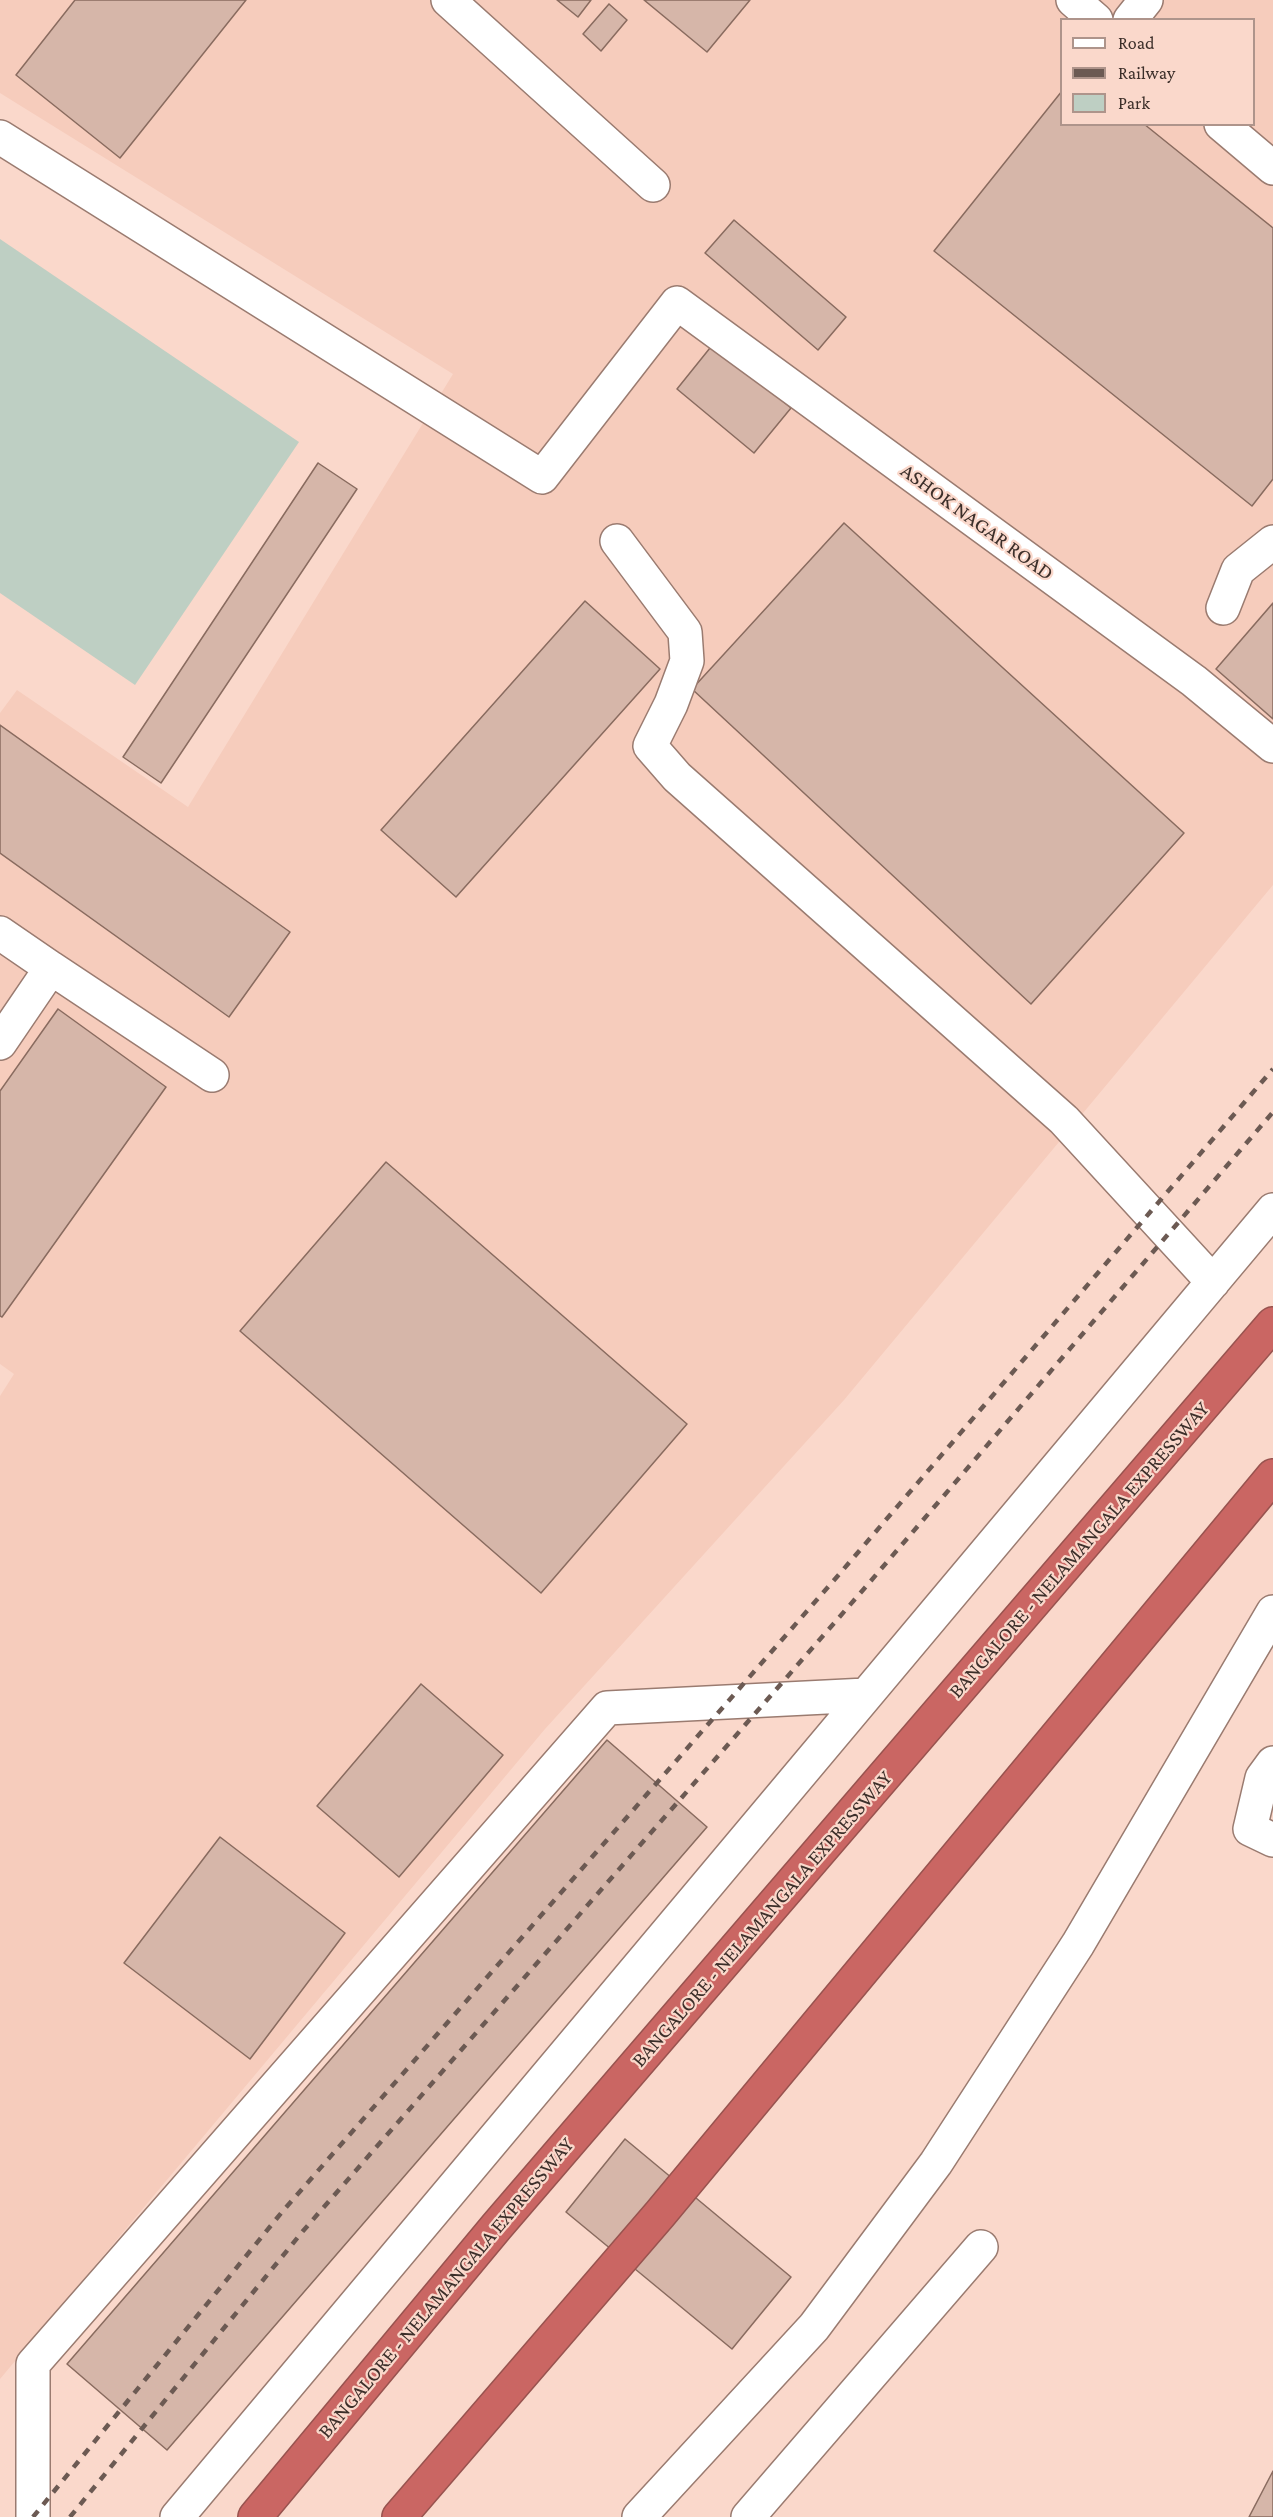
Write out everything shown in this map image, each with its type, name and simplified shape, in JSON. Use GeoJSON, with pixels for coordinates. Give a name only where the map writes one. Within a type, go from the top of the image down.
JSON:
{"type":"FeatureCollection","features":[{"type":"Feature","properties":{"kind":"highway","name":"BANGALORE - NELAMANGALA EXPRESSWAY"},"geometry":{"type":"LineString","coordinates":[[255,2517],[497,2226],[1273,1324]]}},
{"type":"Feature","properties":{"kind":"highway"},"geometry":{"type":"LineString","coordinates":[[399,2517],[660,2214],[1273,1476]]}},
{"type":"Feature","properties":{"kind":"street"},"geometry":{"type":"LineString","coordinates":[[448,0],[653,185]]}},
{"type":"Feature","properties":{"kind":"street"},"geometry":{"type":"LineString","coordinates":[[1073,0],[1094,18]]}},
{"type":"Feature","properties":{"kind":"street"},"geometry":{"type":"LineString","coordinates":[[1132,18],[1146,0]]}},
{"type":"Feature","properties":{"kind":"street"},"geometry":{"type":"LineString","coordinates":[[1223,126],[1273,168]]}},
{"type":"Feature","properties":{"kind":"street","name":"ASHOK NAGAR ROAD"},"geometry":{"type":"LineString","coordinates":[[0,137],[542,477],[677,303],[1194,681],[1273,746]]}},
{"type":"Feature","properties":{"kind":"street"},"geometry":{"type":"LineString","coordinates":[[617,541],[685,632],[687,661],[671,704],[650,746],[677,777],[1064,1120],[1213,1282]]}},
{"type":"Feature","properties":{"kind":"street"},"geometry":{"type":"LineString","coordinates":[[1223,608],[1238,570],[1273,542]]}},
{"type":"Feature","properties":{"kind":"street"},"geometry":{"type":"LineString","coordinates":[[0,933],[212,1075]]}},
{"type":"Feature","properties":{"kind":"street"},"geometry":{"type":"LineString","coordinates":[[0,1043],[51,969]]}},
{"type":"Feature","properties":{"kind":"street"},"geometry":{"type":"LineString","coordinates":[[177,2517],[1273,1210]]}},
{"type":"Feature","properties":{"kind":"street"},"geometry":{"type":"LineString","coordinates":[[639,2517],[814,2327],[936,2163],[1078,1944],[1273,1612]]}},
{"type":"Feature","properties":{"kind":"street"},"geometry":{"type":"LineString","coordinates":[[33,2517],[33,2364],[607,1708],[866,1695]]}},
{"type":"Feature","properties":{"kind":"street"},"geometry":{"type":"LineString","coordinates":[[1273,1763],[1262,1778],[1250,1829],[1273,1840]]}},
{"type":"Feature","properties":{"kind":"street"},"geometry":{"type":"LineString","coordinates":[[748,2517],[981,2247]]}},
{"type":"Feature","properties":{"kind":"shaded area"},"geometry":{"type":"Polygon","coordinates":[[[0,0],[1273,0],[1273,885],[844,1400],[545,1729],[0,2379],[0,1396],[14,1374],[0,1364],[0,713],[17,690],[188,807],[453,374],[0,93],[0,0]]]}},
{"type":"Feature","properties":{"kind":"green space"},"geometry":{"type":"Polygon","coordinates":[[[0,239],[299,442],[135,685],[0,593],[0,239]]]}},
{"type":"Feature","properties":{"kind":"building"},"geometry":{"type":"Polygon","coordinates":[[[75,0],[246,0],[120,158],[16,75],[75,0]]]}},
{"type":"Feature","properties":{"kind":"building"},"geometry":{"type":"Polygon","coordinates":[[[557,0],[591,0],[578,17],[557,0]]]}},
{"type":"Feature","properties":{"kind":"building"},"geometry":{"type":"Polygon","coordinates":[[[644,0],[750,0],[707,52],[644,0]]]}},
{"type":"Feature","properties":{"kind":"building"},"geometry":{"type":"Polygon","coordinates":[[[609,4],[627,20],[601,51],[583,34],[609,4]]]}},
{"type":"Feature","properties":{"kind":"building"},"geometry":{"type":"Polygon","coordinates":[[[1060,94],[1060,126],[1146,126],[1273,228],[1273,479],[1252,506],[934,251],[1060,94]]]}},
{"type":"Feature","properties":{"kind":"building"},"geometry":{"type":"Polygon","coordinates":[[[734,220],[846,317],[818,350],[705,253],[734,220]]]}},
{"type":"Feature","properties":{"kind":"building"},"geometry":{"type":"Polygon","coordinates":[[[714,343],[791,408],[754,453],[677,389],[714,343]]]}},
{"type":"Feature","properties":{"kind":"building"},"geometry":{"type":"Polygon","coordinates":[[[318,463],[357,489],[161,783],[123,757],[318,463]]]}},
{"type":"Feature","properties":{"kind":"building"},"geometry":{"type":"Polygon","coordinates":[[[844,523],[1184,833],[1031,1004],[692,689],[844,523]]]}},
{"type":"Feature","properties":{"kind":"building"},"geometry":{"type":"Polygon","coordinates":[[[585,601],[660,669],[456,897],[381,830],[585,601]]]}},
{"type":"Feature","properties":{"kind":"building"},"geometry":{"type":"Polygon","coordinates":[[[1273,603],[1273,719],[1216,669],[1273,603]]]}},
{"type":"Feature","properties":{"kind":"building"},"geometry":{"type":"Polygon","coordinates":[[[0,725],[290,932],[229,1017],[0,853],[0,725]]]}},
{"type":"Feature","properties":{"kind":"building"},"geometry":{"type":"Polygon","coordinates":[[[58,1009],[166,1087],[2,1317],[0,1316],[0,1091],[58,1009]]]}},
{"type":"Feature","properties":{"kind":"building"},"geometry":{"type":"Polygon","coordinates":[[[386,1162],[687,1424],[541,1593],[240,1331],[386,1162]]]}},
{"type":"Feature","properties":{"kind":"building"},"geometry":{"type":"Polygon","coordinates":[[[421,1684],[503,1755],[399,1877],[317,1806],[421,1684]]]}},
{"type":"Feature","properties":{"kind":"building"},"geometry":{"type":"Polygon","coordinates":[[[607,1740],[707,1827],[167,2450],[67,2364],[607,1740]]]}},
{"type":"Feature","properties":{"kind":"building"},"geometry":{"type":"Polygon","coordinates":[[[220,1837],[345,1933],[250,2059],[124,1963],[220,1837]]]}},
{"type":"Feature","properties":{"kind":"building"},"geometry":{"type":"Polygon","coordinates":[[[625,2139],[791,2277],[732,2349],[566,2212],[625,2139]]]}},
{"type":"Feature","properties":{"kind":"building"},"geometry":{"type":"Polygon","coordinates":[[[1273,2471],[1273,2517],[1249,2517],[1273,2471]]]}},
{"type":"Feature","properties":{"kind":"railway"},"geometry":{"type":"LineString","coordinates":[[33,2517],[282,2212],[842,1571],[1273,1069]]}},
{"type":"Feature","properties":{"kind":"railway"},"geometry":{"type":"LineString","coordinates":[[70,2517],[303,2231],[863,1590],[1273,1112]]}}]}
